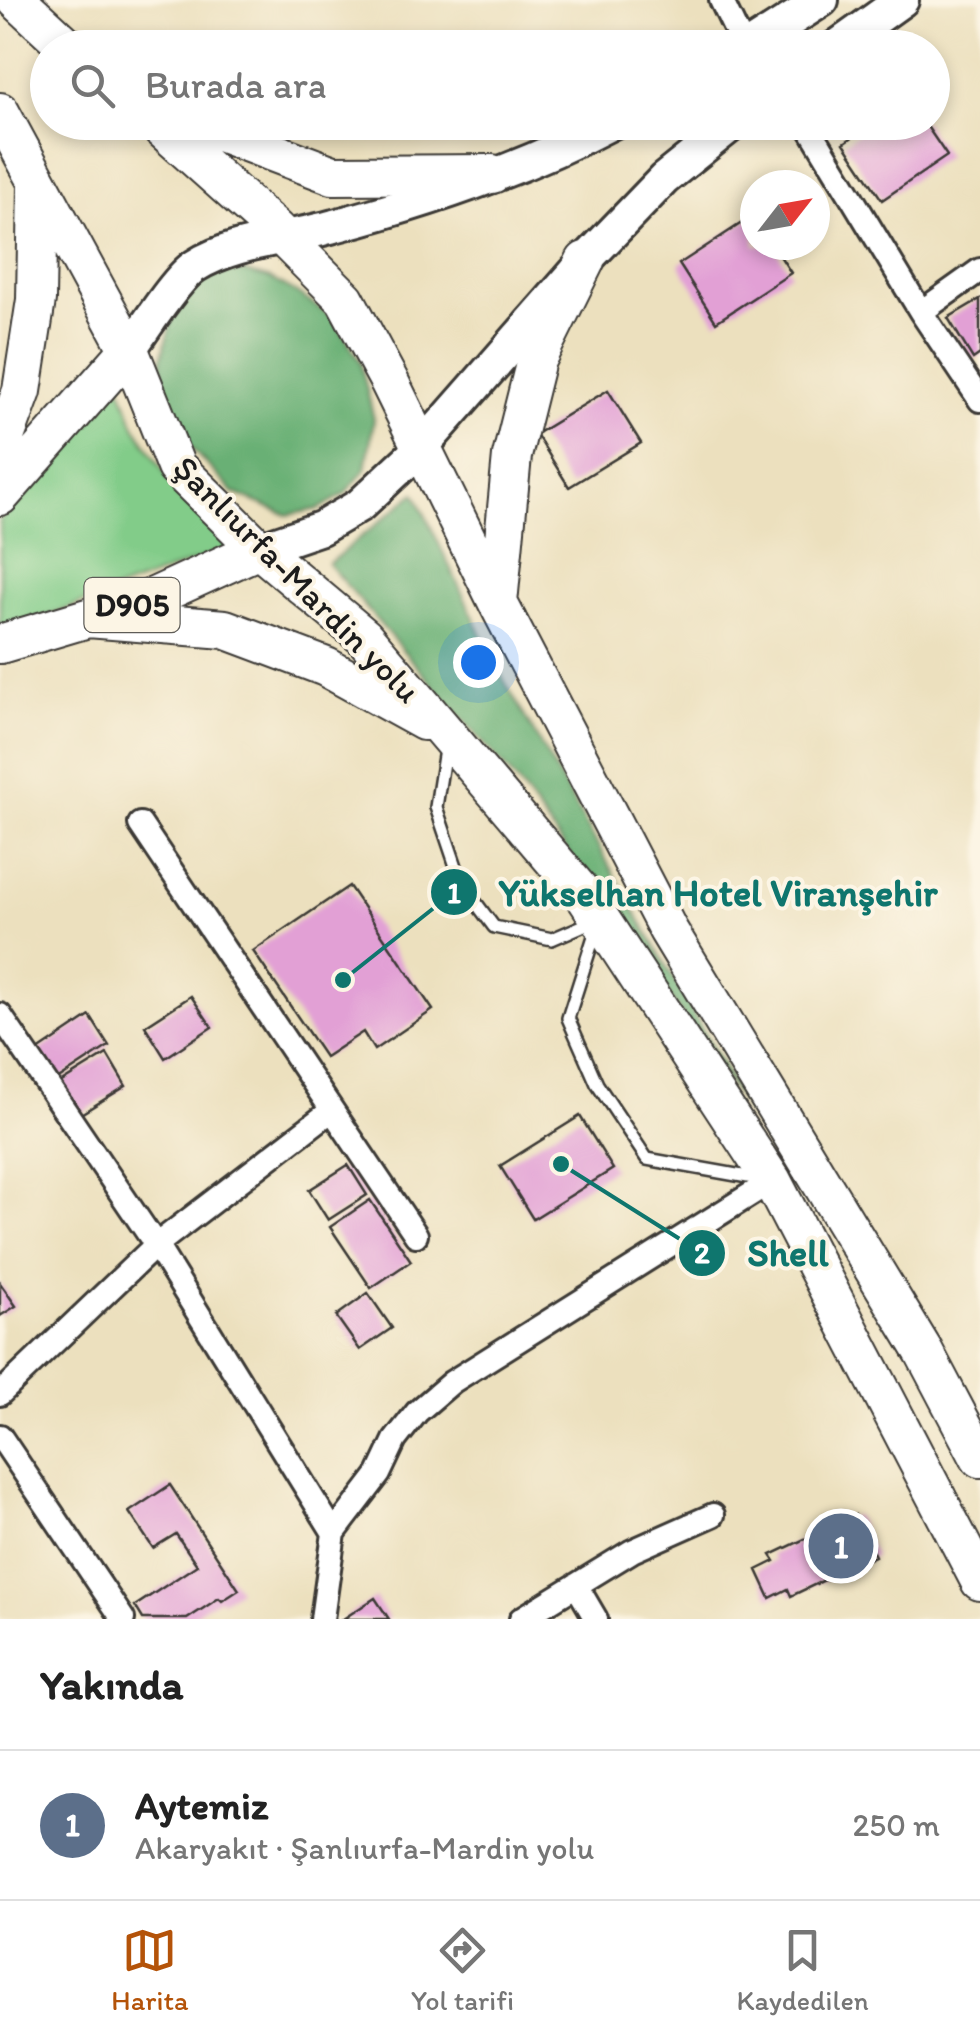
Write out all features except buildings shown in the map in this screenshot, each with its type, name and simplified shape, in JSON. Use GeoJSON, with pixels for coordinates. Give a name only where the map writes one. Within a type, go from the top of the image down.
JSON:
{"type":"FeatureCollection","features":[{"type":"Feature","properties":{"kind":"highway"},"geometry":{"type":"LineString","coordinates":[[16,0],[49,30]]}},
{"type":"Feature","properties":{"kind":"highway","name":"Şanlıurfa-Mardin yolu"},"geometry":{"type":"LineString","coordinates":[[0,112],[129,350],[176,467],[259,549],[364,637],[600,918],[772,1181],[980,1581]]}},
{"type":"Feature","properties":{"kind":"highway"},"geometry":{"type":"LineString","coordinates":[[174,140],[286,239],[345,299],[668,930],[924,1352],[980,1458]]}},
{"type":"Feature","properties":{"kind":"highway"},"geometry":{"type":"LineString","coordinates":[[241,140],[333,175],[492,174]]}},
{"type":"Feature","properties":{"kind":"highway"},"geometry":{"type":"LineString","coordinates":[[0,450],[22,391],[36,300],[38,181]]}},
{"type":"Feature","properties":{"kind":"highway"},"geometry":{"type":"LineString","coordinates":[[498,603],[512,456],[536,360],[586,261]]}},
{"type":"Feature","properties":{"kind":"highway"},"geometry":{"type":"LineString","coordinates":[[0,496],[129,350]]}},
{"type":"Feature","properties":{"kind":"highway","name":"D905"},"geometry":{"type":"LineString","coordinates":[[0,644],[145,601],[259,549]]}},
{"type":"Feature","properties":{"kind":"highway"},"geometry":{"type":"LineString","coordinates":[[88,618],[224,629],[326,667],[447,734]]}},
{"type":"Feature","properties":{"kind":"main road"},"geometry":{"type":"LineString","coordinates":[[774,30],[822,0]]}},
{"type":"Feature","properties":{"kind":"main road"},"geometry":{"type":"LineString","coordinates":[[860,30],[902,0]]}},
{"type":"Feature","properties":{"kind":"main road"},"geometry":{"type":"LineString","coordinates":[[129,350],[192,267],[234,249],[286,239],[426,200],[579,140]]}},
{"type":"Feature","properties":{"kind":"main road"},"geometry":{"type":"LineString","coordinates":[[259,549],[321,528],[360,505],[420,448],[664,179],[713,140]]}},
{"type":"Feature","properties":{"kind":"street"},"geometry":{"type":"LineString","coordinates":[[720,0],[736,30]]}},
{"type":"Feature","properties":{"kind":"street"},"geometry":{"type":"LineString","coordinates":[[817,140],[921,312],[980,400]]}},
{"type":"Feature","properties":{"kind":"street"},"geometry":{"type":"LineString","coordinates":[[921,312],[980,270]]}},
{"type":"Feature","properties":{"kind":"street"},"geometry":{"type":"LineString","coordinates":[[140,824],[416,1235]]}},
{"type":"Feature","properties":{"kind":"street"},"geometry":{"type":"LineString","coordinates":[[0,1015],[156,1245],[334,1534]]}},
{"type":"Feature","properties":{"kind":"street"},"geometry":{"type":"LineString","coordinates":[[0,1394],[156,1245],[332,1110]]}},
{"type":"Feature","properties":{"kind":"street"},"geometry":{"type":"LineString","coordinates":[[322,1619],[334,1534],[378,1474],[395,1440],[416,1412],[452,1382],[772,1181]]}},
{"type":"Feature","properties":{"kind":"street"},"geometry":{"type":"LineString","coordinates":[[0,1436],[123,1619]]}},
{"type":"Feature","properties":{"kind":"street"},"geometry":{"type":"LineString","coordinates":[[521,1619],[632,1551],[713,1515]]}},
{"type":"Feature","properties":{"kind":"street"},"geometry":{"type":"LineString","coordinates":[[576,1585],[596,1619]]}},
{"type":"Feature","properties":{"kind":"lane"},"geometry":{"type":"LineString","coordinates":[[447,734],[436,807],[462,884],[494,928],[552,940],[600,918]]}},
{"type":"Feature","properties":{"kind":"lane"},"geometry":{"type":"LineString","coordinates":[[600,918],[568,1018],[597,1084],[647,1159],[772,1181]]}},
{"type":"Feature","properties":{"kind":"green space"},"geometry":{"type":"Polygon","coordinates":[[[212,271],[245,272],[271,279],[295,292],[334,318],[360,361],[374,419],[366,469],[345,494],[319,509],[287,515],[234,493],[189,446],[165,399],[161,359],[172,319],[179,301],[212,271]]]}},
{"type":"Feature","properties":{"kind":"green space"},"geometry":{"type":"Polygon","coordinates":[[[118,380],[135,426],[174,488],[235,546],[0,634],[0,520],[118,380]]]}},
{"type":"Feature","properties":{"kind":"green space"},"geometry":{"type":"Polygon","coordinates":[[[415,493],[500,673],[756,1124],[624,929],[517,782],[328,564],[415,493]]]}},
{"type":"Feature","properties":{"kind":"place","name":"Yükselhan Hotel Viranşehir"},"geometry":{"type":"Point","coordinates":[343,980]}},
{"type":"Feature","properties":{"kind":"place","name":"Shell"},"geometry":{"type":"Point","coordinates":[561,1164]}},
{"type":"Feature","properties":{"kind":"place","name":"Aytemiz"},"geometry":{"type":"Point","coordinates":[841,1546]}}]}
